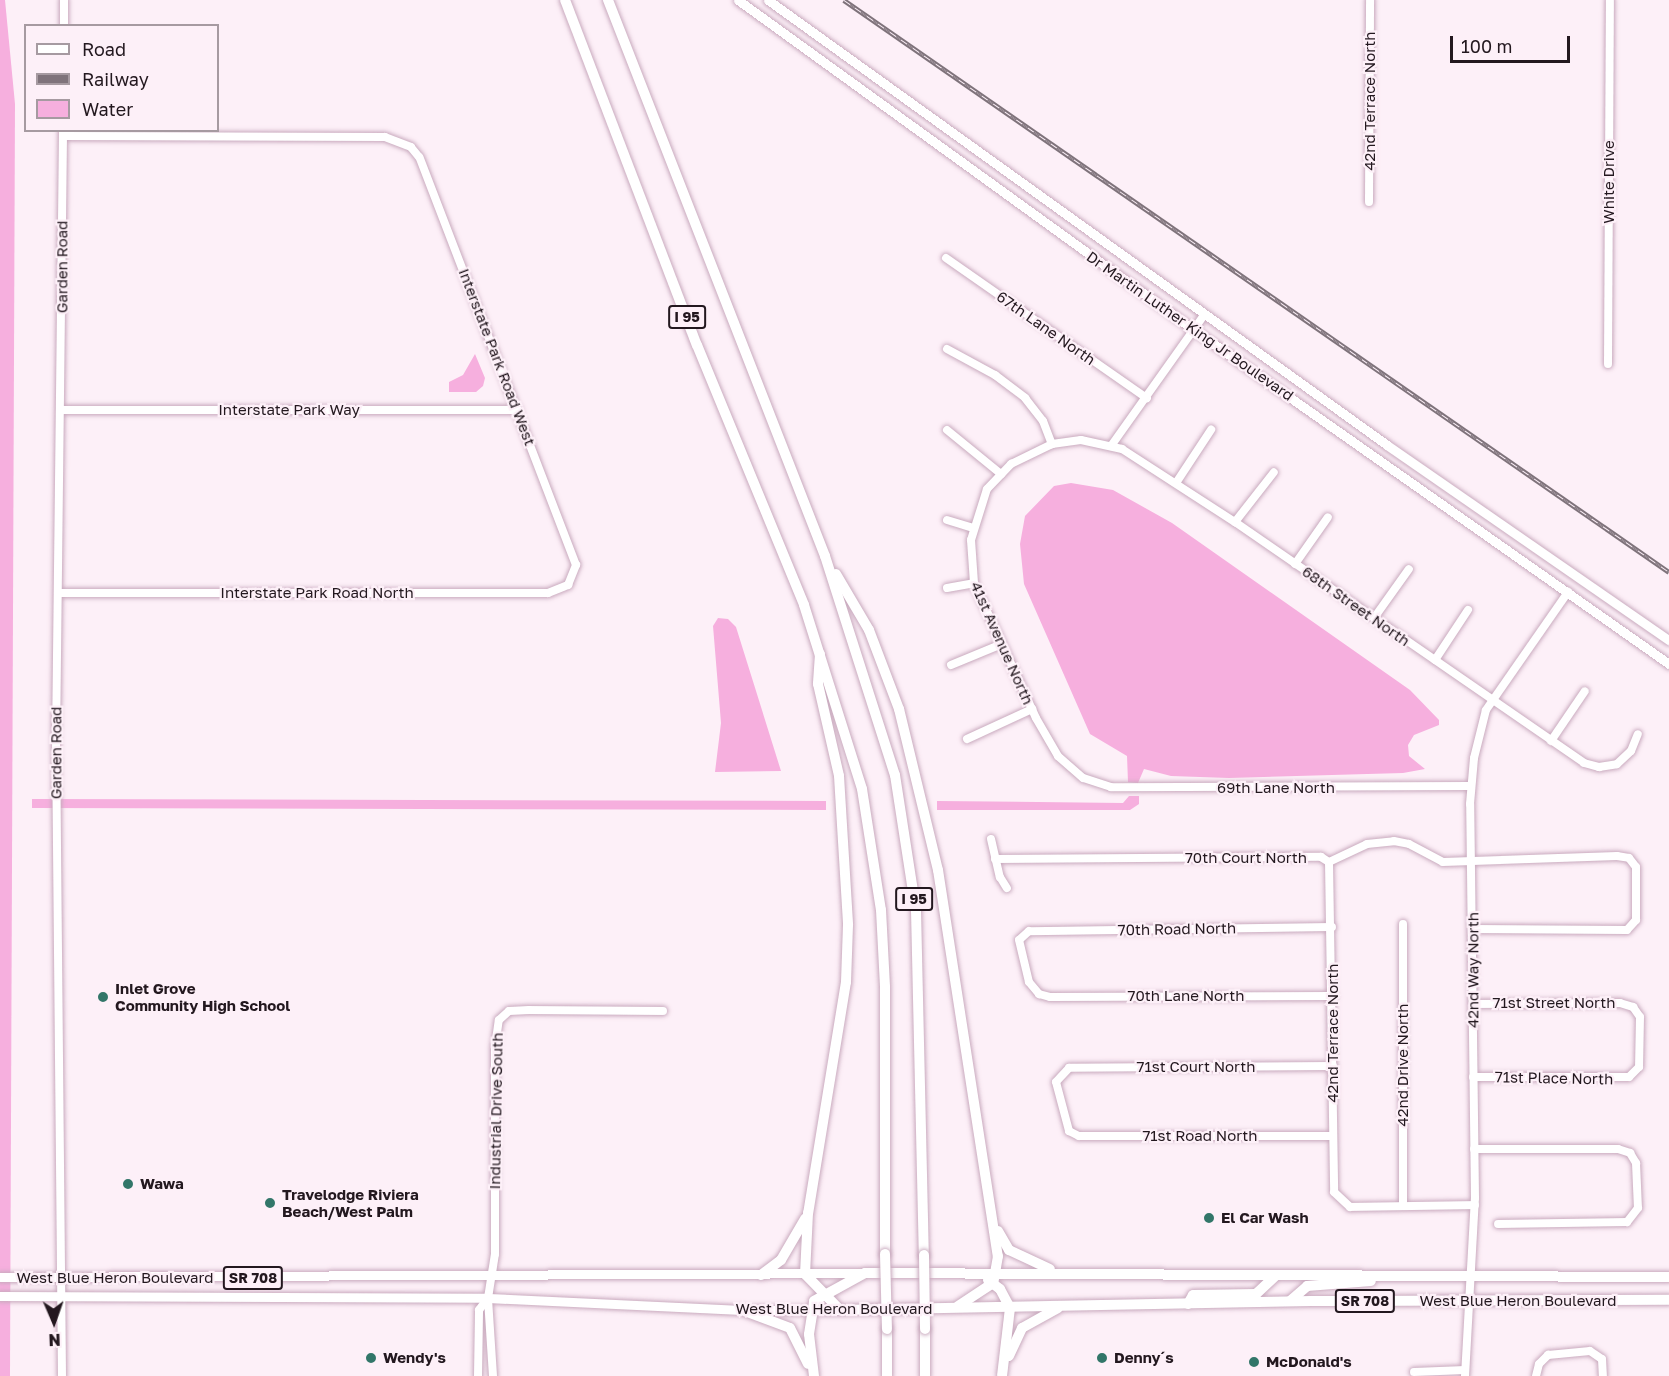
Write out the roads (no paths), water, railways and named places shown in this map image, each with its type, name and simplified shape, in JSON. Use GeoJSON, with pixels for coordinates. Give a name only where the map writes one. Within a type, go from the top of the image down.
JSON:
{"type":"FeatureCollection","features":[{"type":"Feature","properties":{"kind":"highway","name":"I 95"},"geometry":{"type":"LineString","coordinates":[[566,0],[820,654],[862,789],[881,910],[886,999],[887,1376]]}},
{"type":"Feature","properties":{"kind":"highway","name":"I 95"},"geometry":{"type":"LineString","coordinates":[[608,0],[825,556],[878,715],[895,776],[915,910],[919,991],[919,1168],[924,1255],[925,1376]]}},
{"type":"Feature","properties":{"kind":"highway"},"geometry":{"type":"LineString","coordinates":[[825,556],[869,630],[899,709],[922,794],[996,1227],[996,1278],[1010,1308],[1002,1376]]}},
{"type":"Feature","properties":{"kind":"highway"},"geometry":{"type":"LineString","coordinates":[[820,654],[818,684],[839,776],[848,925],[846,981],[808,1213],[805,1274],[820,1294],[840,1310]]}},
{"type":"Feature","properties":{"kind":"highway"},"geometry":{"type":"LineString","coordinates":[[761,1275],[791,1249],[808,1213]]}},
{"type":"Feature","properties":{"kind":"highway"},"geometry":{"type":"LineString","coordinates":[[996,1227],[1017,1256],[1062,1273]]}},
{"type":"Feature","properties":{"kind":"highway","name":"West Blue Heron Boulevard"},"geometry":{"type":"LineString","coordinates":[[865,1273],[969,1272],[996,1278],[1062,1273],[1383,1278],[1669,1277]]}},
{"type":"Feature","properties":{"kind":"highway"},"geometry":{"type":"LineString","coordinates":[[813,1376],[809,1334],[811,1311],[820,1294],[865,1273]]}},
{"type":"Feature","properties":{"kind":"highway"},"geometry":{"type":"LineString","coordinates":[[1188,1304],[1193,1295],[1256,1294],[1275,1276]]}},
{"type":"Feature","properties":{"kind":"highway"},"geometry":{"type":"LineString","coordinates":[[955,1308],[996,1278]]}},
{"type":"Feature","properties":{"kind":"highway"},"geometry":{"type":"LineString","coordinates":[[1290,1301],[1307,1286],[1359,1285],[1383,1278]]}},
{"type":"Feature","properties":{"kind":"highway","name":"West Blue Heron Boulevard"},"geometry":{"type":"LineString","coordinates":[[840,1310],[1290,1301],[1669,1300]]}},
{"type":"Feature","properties":{"kind":"highway"},"geometry":{"type":"LineString","coordinates":[[1002,1376],[1022,1328],[1061,1306]]}},
{"type":"Feature","properties":{"kind":"highway"},"geometry":{"type":"LineString","coordinates":[[742,1310],[790,1328],[813,1376]]}},
{"type":"Feature","properties":{"kind":"main road","name":"Dr Martin Luther King Jr Boulevard"},"geometry":{"type":"LineString","coordinates":[[738,0],[1194,330],[1669,664]]}},
{"type":"Feature","properties":{"kind":"main road","name":"Dr Martin Luther King Jr Boulevard"},"geometry":{"type":"LineString","coordinates":[[768,0],[1204,315],[1669,640]]}},
{"type":"Feature","properties":{"kind":"main road","name":"West Blue Heron Boulevard"},"geometry":{"type":"LineString","coordinates":[[0,1278],[492,1278],[865,1273]]}},
{"type":"Feature","properties":{"kind":"main road","name":"West Blue Heron Boulevard"},"geometry":{"type":"LineString","coordinates":[[0,1296],[488,1298],[742,1310],[840,1310]]}},
{"type":"Feature","properties":{"kind":"street"},"geometry":{"type":"LineString","coordinates":[[64,0],[64,24]]}},
{"type":"Feature","properties":{"kind":"street","name":"42nd Terrace North"},"geometry":{"type":"LineString","coordinates":[[1369,202],[1370,0]]}},
{"type":"Feature","properties":{"kind":"street","name":"White Drive"},"geometry":{"type":"LineString","coordinates":[[1608,364],[1610,0]]}},
{"type":"Feature","properties":{"kind":"street","name":"Interstate Park Road West"},"geometry":{"type":"LineString","coordinates":[[63,134],[385,137],[401,140],[419,157],[574,553],[575,570],[571,580]]}},
{"type":"Feature","properties":{"kind":"street","name":"Garden Road"},"geometry":{"type":"LineString","coordinates":[[62,1376],[56,794],[63,134]]}},
{"type":"Feature","properties":{"kind":"street","name":"67th Lane North"},"geometry":{"type":"LineString","coordinates":[[946,258],[1147,398]]}},
{"type":"Feature","properties":{"kind":"street"},"geometry":{"type":"LineString","coordinates":[[1111,446],[1204,315]]}},
{"type":"Feature","properties":{"kind":"street"},"geometry":{"type":"LineString","coordinates":[[947,350],[994,375],[1025,398],[1043,421],[1052,444]]}},
{"type":"Feature","properties":{"kind":"street","name":"Interstate Park Way"},"geometry":{"type":"LineString","coordinates":[[61,410],[518,410]]}},
{"type":"Feature","properties":{"kind":"street"},"geometry":{"type":"LineString","coordinates":[[947,430],[1001,474]]}},
{"type":"Feature","properties":{"kind":"street"},"geometry":{"type":"LineString","coordinates":[[1176,483],[1212,430]]}},
{"type":"Feature","properties":{"kind":"street","name":"41st Avenue North"},"geometry":{"type":"LineString","coordinates":[[1083,778],[1058,756],[1032,709],[974,583],[973,528],[984,495],[1001,474],[1021,458],[1052,444],[1081,440],[1111,446]]}},
{"type":"Feature","properties":{"kind":"street","name":"68th Street North"},"geometry":{"type":"LineString","coordinates":[[1111,446],[1133,454],[1235,522],[1584,763],[1599,767],[1622,760],[1638,734]]}},
{"type":"Feature","properties":{"kind":"street"},"geometry":{"type":"LineString","coordinates":[[1235,522],[1274,472]]}},
{"type":"Feature","properties":{"kind":"street"},"geometry":{"type":"LineString","coordinates":[[1295,564],[1328,517]]}},
{"type":"Feature","properties":{"kind":"street"},"geometry":{"type":"LineString","coordinates":[[947,520],[973,528]]}},
{"type":"Feature","properties":{"kind":"street"},"geometry":{"type":"LineString","coordinates":[[1374,618],[1409,569]]}},
{"type":"Feature","properties":{"kind":"street","name":"Interstate Park Road North"},"geometry":{"type":"LineString","coordinates":[[59,593],[548,593],[558,591],[571,580]]}},
{"type":"Feature","properties":{"kind":"street"},"geometry":{"type":"LineString","coordinates":[[947,588],[974,583]]}},
{"type":"Feature","properties":{"kind":"street","name":"42nd Way North"},"geometry":{"type":"LineString","coordinates":[[1465,1373],[1475,1205],[1471,786],[1478,734],[1492,700],[1568,592]]}},
{"type":"Feature","properties":{"kind":"street"},"geometry":{"type":"LineString","coordinates":[[1435,660],[1468,610]]}},
{"type":"Feature","properties":{"kind":"street"},"geometry":{"type":"LineString","coordinates":[[951,665],[1002,644]]}},
{"type":"Feature","properties":{"kind":"street"},"geometry":{"type":"LineString","coordinates":[[1551,741],[1585,691]]}},
{"type":"Feature","properties":{"kind":"street"},"geometry":{"type":"LineString","coordinates":[[968,739],[1032,709]]}},
{"type":"Feature","properties":{"kind":"street","name":"69th Lane North"},"geometry":{"type":"LineString","coordinates":[[1083,778],[1111,787],[1145,788],[1471,786]]}},
{"type":"Feature","properties":{"kind":"street"},"geometry":{"type":"LineString","coordinates":[[991,839],[995,859],[1007,888]]}},
{"type":"Feature","properties":{"kind":"street","name":"70th Court North"},"geometry":{"type":"LineString","coordinates":[[995,859],[1321,857],[1329,862],[1377,841],[1409,844],[1443,862],[1472,858],[1629,858],[1636,867],[1636,920],[1631,927],[1621,931],[1473,929]]}},
{"type":"Feature","properties":{"kind":"street","name":"42nd Terrace North"},"geometry":{"type":"LineString","coordinates":[[1329,862],[1333,996],[1332,1186],[1341,1202],[1350,1207],[1403,1206]]}},
{"type":"Feature","properties":{"kind":"street","name":"42nd Drive North"},"geometry":{"type":"LineString","coordinates":[[1403,924],[1403,1206]]}},
{"type":"Feature","properties":{"kind":"street","name":"70th Road North"},"geometry":{"type":"LineString","coordinates":[[1039,994],[1029,982],[1019,940],[1029,931],[1332,927]]}},
{"type":"Feature","properties":{"kind":"street","name":"70th Lane North"},"geometry":{"type":"LineString","coordinates":[[1039,994],[1050,997],[1333,996]]}},
{"type":"Feature","properties":{"kind":"street","name":"71st Street North"},"geometry":{"type":"LineString","coordinates":[[1473,1004],[1620,1003],[1633,1007],[1640,1017],[1639,1067],[1634,1074]]}},
{"type":"Feature","properties":{"kind":"street","name":"Industrial Drive South"},"geometry":{"type":"LineString","coordinates":[[488,1298],[492,1278],[495,1047],[499,1020],[509,1011],[663,1011]]}},
{"type":"Feature","properties":{"kind":"street","name":"71st Court North"},"geometry":{"type":"LineString","coordinates":[[1069,1131],[1056,1082],[1061,1072],[1069,1068],[1333,1066]]}},
{"type":"Feature","properties":{"kind":"street","name":"71st Place North"},"geometry":{"type":"LineString","coordinates":[[1473,1077],[1623,1078],[1634,1074]]}},
{"type":"Feature","properties":{"kind":"street","name":"71st Road North"},"geometry":{"type":"LineString","coordinates":[[1069,1131],[1079,1136],[1333,1136]]}},
{"type":"Feature","properties":{"kind":"street"},"geometry":{"type":"LineString","coordinates":[[1474,1149],[1618,1149],[1630,1153],[1636,1163],[1638,1208],[1632,1219],[1622,1223],[1498,1224]]}},
{"type":"Feature","properties":{"kind":"street"},"geometry":{"type":"LineString","coordinates":[[1403,1206],[1475,1205]]}},
{"type":"Feature","properties":{"kind":"street"},"geometry":{"type":"LineString","coordinates":[[478,1376],[478,1310],[488,1298]]}},
{"type":"Feature","properties":{"kind":"street"},"geometry":{"type":"LineString","coordinates":[[488,1298],[493,1376]]}},
{"type":"Feature","properties":{"kind":"street"},"geometry":{"type":"LineString","coordinates":[[1536,1376],[1543,1358],[1559,1351],[1599,1355],[1603,1376]]}},
{"type":"Feature","properties":{"kind":"street"},"geometry":{"type":"LineString","coordinates":[[1414,1372],[1465,1373]]}},
{"type":"Feature","properties":{"kind":"water"},"geometry":{"type":"Polygon","coordinates":[[[0,0],[5,0],[15,104],[10,1376],[0,1376],[0,0]]]}},
{"type":"Feature","properties":{"kind":"water"},"geometry":{"type":"Polygon","coordinates":[[[475,354],[485,378],[483,386],[476,392],[449,392],[449,382],[463,375],[475,354]]]}},
{"type":"Feature","properties":{"kind":"water"},"geometry":{"type":"Polygon","coordinates":[[[1071,483],[1113,490],[1172,523],[1410,690],[1439,720],[1439,725],[1414,735],[1408,745],[1409,756],[1425,769],[1403,773],[1229,778],[1171,776],[1144,769],[1138,783],[1128,782],[1127,756],[1090,734],[1024,584],[1020,544],[1025,516],[1054,486],[1071,483]]]}},
{"type":"Feature","properties":{"kind":"water"},"geometry":{"type":"Polygon","coordinates":[[[718,618],[728,619],[736,627],[781,771],[715,772],[721,723],[713,626],[718,618]]]}},
{"type":"Feature","properties":{"kind":"water"},"geometry":{"type":"Polygon","coordinates":[[[1129,796],[1139,796],[1139,804],[1130,810],[937,810],[937,801],[1123,803],[1129,796]]]}},
{"type":"Feature","properties":{"kind":"water"},"geometry":{"type":"Polygon","coordinates":[[[32,799],[826,801],[826,810],[32,808],[32,799]]]}},
{"type":"Feature","properties":{"kind":"railway"},"geometry":{"type":"LineString","coordinates":[[844,0],[1669,572]]}},
{"type":"Feature","properties":{"kind":"place","name":"Inlet Grove Community High School"},"geometry":{"type":"Point","coordinates":[103,997]}},
{"type":"Feature","properties":{"kind":"place","name":"Wawa"},"geometry":{"type":"Point","coordinates":[128,1184]}},
{"type":"Feature","properties":{"kind":"place","name":"Travelodge Riviera Beach/West Palm"},"geometry":{"type":"Point","coordinates":[270,1203]}},
{"type":"Feature","properties":{"kind":"place","name":"El Car Wash"},"geometry":{"type":"Point","coordinates":[1209,1218]}},
{"type":"Feature","properties":{"kind":"place","name":"Wendy's"},"geometry":{"type":"Point","coordinates":[371,1358]}},
{"type":"Feature","properties":{"kind":"place","name":"Denny´s"},"geometry":{"type":"Point","coordinates":[1102,1358]}},
{"type":"Feature","properties":{"kind":"place","name":"McDonald's"},"geometry":{"type":"Point","coordinates":[1254,1362]}}]}
